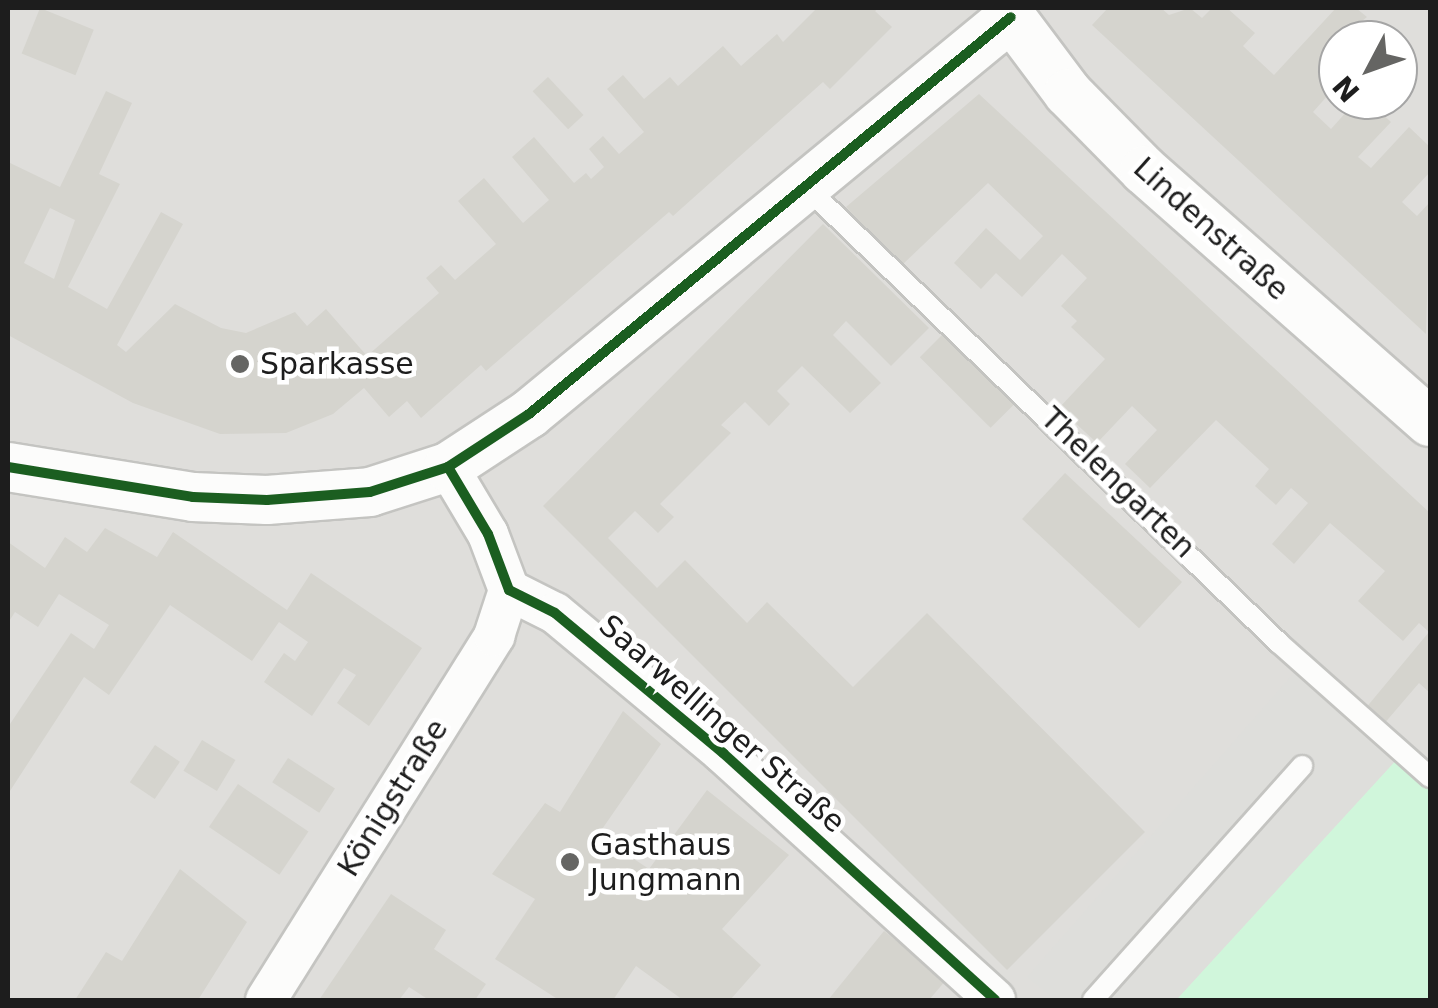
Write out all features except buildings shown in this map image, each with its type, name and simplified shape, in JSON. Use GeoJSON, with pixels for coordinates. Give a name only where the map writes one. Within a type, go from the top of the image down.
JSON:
{"type":"FeatureCollection","features":[{"type":"Feature","properties":{"kind":"street"},"geometry":{"type":"LineString","coordinates":[[8,467],[193,497],[267,500],[370,492],[448,467],[530,414],[806,187],[1009,12]]}},
{"type":"Feature","properties":{"kind":"street","name":"Lindenstraße"},"geometry":{"type":"LineString","coordinates":[[1009,12],[1068,93],[1144,170],[1430,422]]}},
{"type":"Feature","properties":{"kind":"street"},"geometry":{"type":"LineString","coordinates":[[448,467],[488,534],[510,590]]}},
{"type":"Feature","properties":{"kind":"street","name":"Königstraße"},"geometry":{"type":"LineString","coordinates":[[266,1000],[494,636],[510,590]]}},
{"type":"Feature","properties":{"kind":"street","name":"Saarwellinger Straße"},"geometry":{"type":"LineString","coordinates":[[510,590],[555,613],[723,753],[995,1000]]}},
{"type":"Feature","properties":{"kind":"lane","name":"Thelengarten"},"geometry":{"type":"LineString","coordinates":[[806,187],[1280,643],[1430,777]]}},
{"type":"Feature","properties":{"kind":"lane"},"geometry":{"type":"LineString","coordinates":[[1093,1000],[1302,766]]}},
{"type":"Feature","properties":{"kind":"shaded area"},"geometry":{"type":"Polygon","coordinates":[[[8,8],[1430,8],[1430,1000],[8,1000],[8,8]]]}},
{"type":"Feature","properties":{"kind":"shaded area"},"geometry":{"type":"Polygon","coordinates":[[[1299,667],[1397,759],[1176,1000],[1055,1000],[1027,977],[1299,667]]]}},
{"type":"Feature","properties":{"kind":"green space"},"geometry":{"type":"Polygon","coordinates":[[[1397,759],[1430,785],[1430,1000],[1176,1000],[1397,759]]]}},
{"type":"Feature","properties":{"kind":"cycle path"},"geometry":{"type":"LineString","coordinates":[[8,467],[193,497],[267,500],[370,492],[448,467],[529,414],[1011,17]]}},
{"type":"Feature","properties":{"kind":"cycle path"},"geometry":{"type":"LineString","coordinates":[[448,467],[488,534],[509,590],[555,613],[723,753],[995,1000]]}},
{"type":"Feature","properties":{"kind":"place","name":"Sparkasse"},"geometry":{"type":"Point","coordinates":[240,364]}},
{"type":"Feature","properties":{"kind":"place","name":"Gasthaus Jungmann"},"geometry":{"type":"Point","coordinates":[570,862]}}]}
